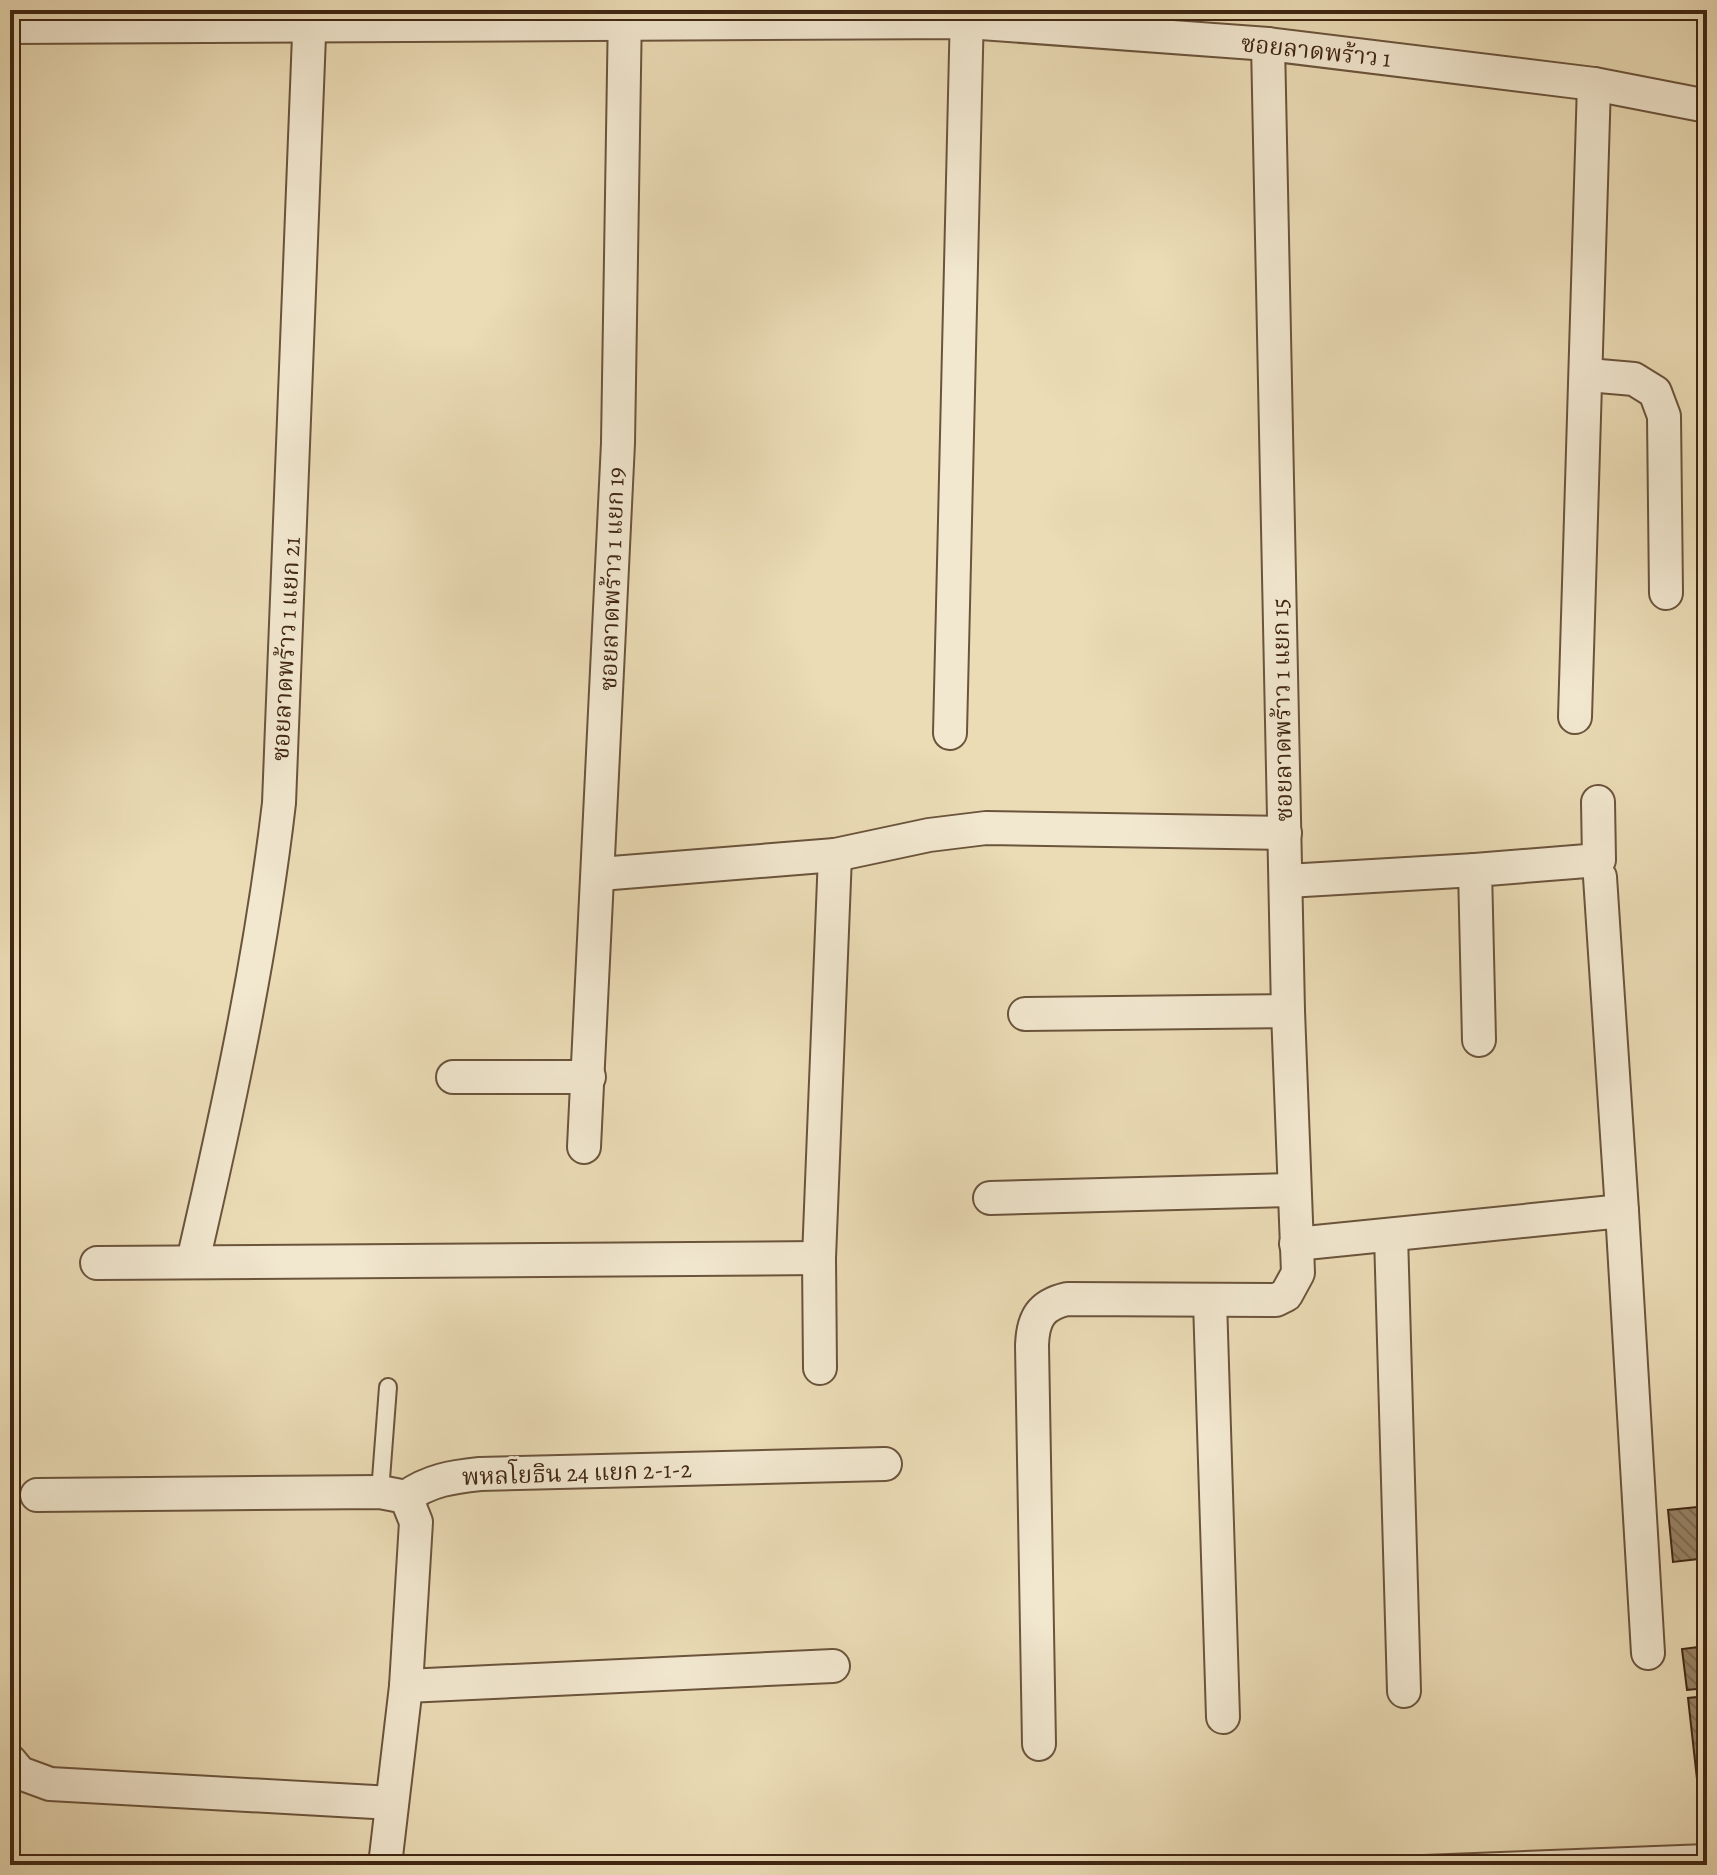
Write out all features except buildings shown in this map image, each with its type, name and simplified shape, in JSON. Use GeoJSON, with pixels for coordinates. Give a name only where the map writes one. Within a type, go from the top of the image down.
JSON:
{"type":"FeatureCollection","features":[{"type":"Feature","properties":{"kind":"street","name":"ซอยลาดพร้าว 1"},"geometry":{"type":"LineString","coordinates":[[10,27],[310,19],[967,16],[1268,44],[1594,84],[1707,106]]}},
{"type":"Feature","properties":{"kind":"street"},"geometry":{"type":"LineString","coordinates":[[950,733],[967,16]]}},
{"type":"Feature","properties":{"kind":"street","name":"ซอยลาดพร้าว 1 แยก 19"},"geometry":{"type":"LineString","coordinates":[[584,1147],[600,874],[618,443],[625,18]]}},
{"type":"Feature","properties":{"kind":"street","name":"ซอยลาดพร้าว 1 แยก 21"},"geometry":{"type":"LineString","coordinates":[[193,1261],[222,1138],[270,887],[279,803],[310,19]]}},
{"type":"Feature","properties":{"kind":"street","name":"ซอยลาดพร้าว 1 แยก 15"},"geometry":{"type":"LineString","coordinates":[[1210,1301],[1276,1300],[1286,1295],[1298,1273],[1288,1011],[1268,44]]}},
{"type":"Feature","properties":{"kind":"street"},"geometry":{"type":"LineString","coordinates":[[1575,717],[1588,375],[1594,84]]}},
{"type":"Feature","properties":{"kind":"street"},"geometry":{"type":"LineString","coordinates":[[1588,375],[1634,379],[1655,392],[1664,416],[1666,593]]}},
{"type":"Feature","properties":{"kind":"street"},"geometry":{"type":"LineString","coordinates":[[1287,881],[1599,860],[1598,802]]}},
{"type":"Feature","properties":{"kind":"street"},"geometry":{"type":"LineString","coordinates":[[600,874],[835,855],[929,835],[986,828],[1285,833]]}},
{"type":"Feature","properties":{"kind":"street"},"geometry":{"type":"LineString","coordinates":[[820,1368],[819,1258],[835,855]]}},
{"type":"Feature","properties":{"kind":"street"},"geometry":{"type":"LineString","coordinates":[[1475,870],[1479,1040]]}},
{"type":"Feature","properties":{"kind":"street"},"geometry":{"type":"LineString","coordinates":[[1600,877],[1648,1653]]}},
{"type":"Feature","properties":{"kind":"street"},"geometry":{"type":"LineString","coordinates":[[1025,1014],[1288,1011]]}},
{"type":"Feature","properties":{"kind":"street"},"geometry":{"type":"LineString","coordinates":[[453,1077],[589,1077]]}},
{"type":"Feature","properties":{"kind":"street"},"geometry":{"type":"LineString","coordinates":[[990,1198],[1293,1190]]}},
{"type":"Feature","properties":{"kind":"street"},"geometry":{"type":"LineString","coordinates":[[1296,1244],[1622,1211]]}},
{"type":"Feature","properties":{"kind":"street"},"geometry":{"type":"LineString","coordinates":[[1391,1235],[1404,1691]]}},
{"type":"Feature","properties":{"kind":"street"},"geometry":{"type":"LineString","coordinates":[[97,1263],[819,1258]]}},
{"type":"Feature","properties":{"kind":"street"},"geometry":{"type":"LineString","coordinates":[[1039,1744],[1033,1327],[1040,1312],[1051,1303],[1067,1299],[1210,1301],[1223,1717]]}},
{"type":"Feature","properties":{"kind":"street","name":"พหลโยธิน 24 แยก 2-1-2"},"geometry":{"type":"LineString","coordinates":[[393,1495],[443,1478],[480,1474],[885,1464]]}},
{"type":"Feature","properties":{"kind":"street"},"geometry":{"type":"LineString","coordinates":[[37,1495],[393,1495],[416,1522],[406,1686],[385,1865]]}},
{"type":"Feature","properties":{"kind":"street"},"geometry":{"type":"LineString","coordinates":[[406,1686],[833,1666]]}},
{"type":"Feature","properties":{"kind":"street"},"geometry":{"type":"LineString","coordinates":[[10,1761],[20,1773],[50,1784],[392,1803]]}},
{"type":"Feature","properties":{"kind":"lane"},"geometry":{"type":"LineString","coordinates":[[388,1387],[393,1495]]}},
{"type":"Feature","properties":{"kind":"lane"},"geometry":{"type":"LineString","coordinates":[[1398,1865],[1707,1853]]}}]}
